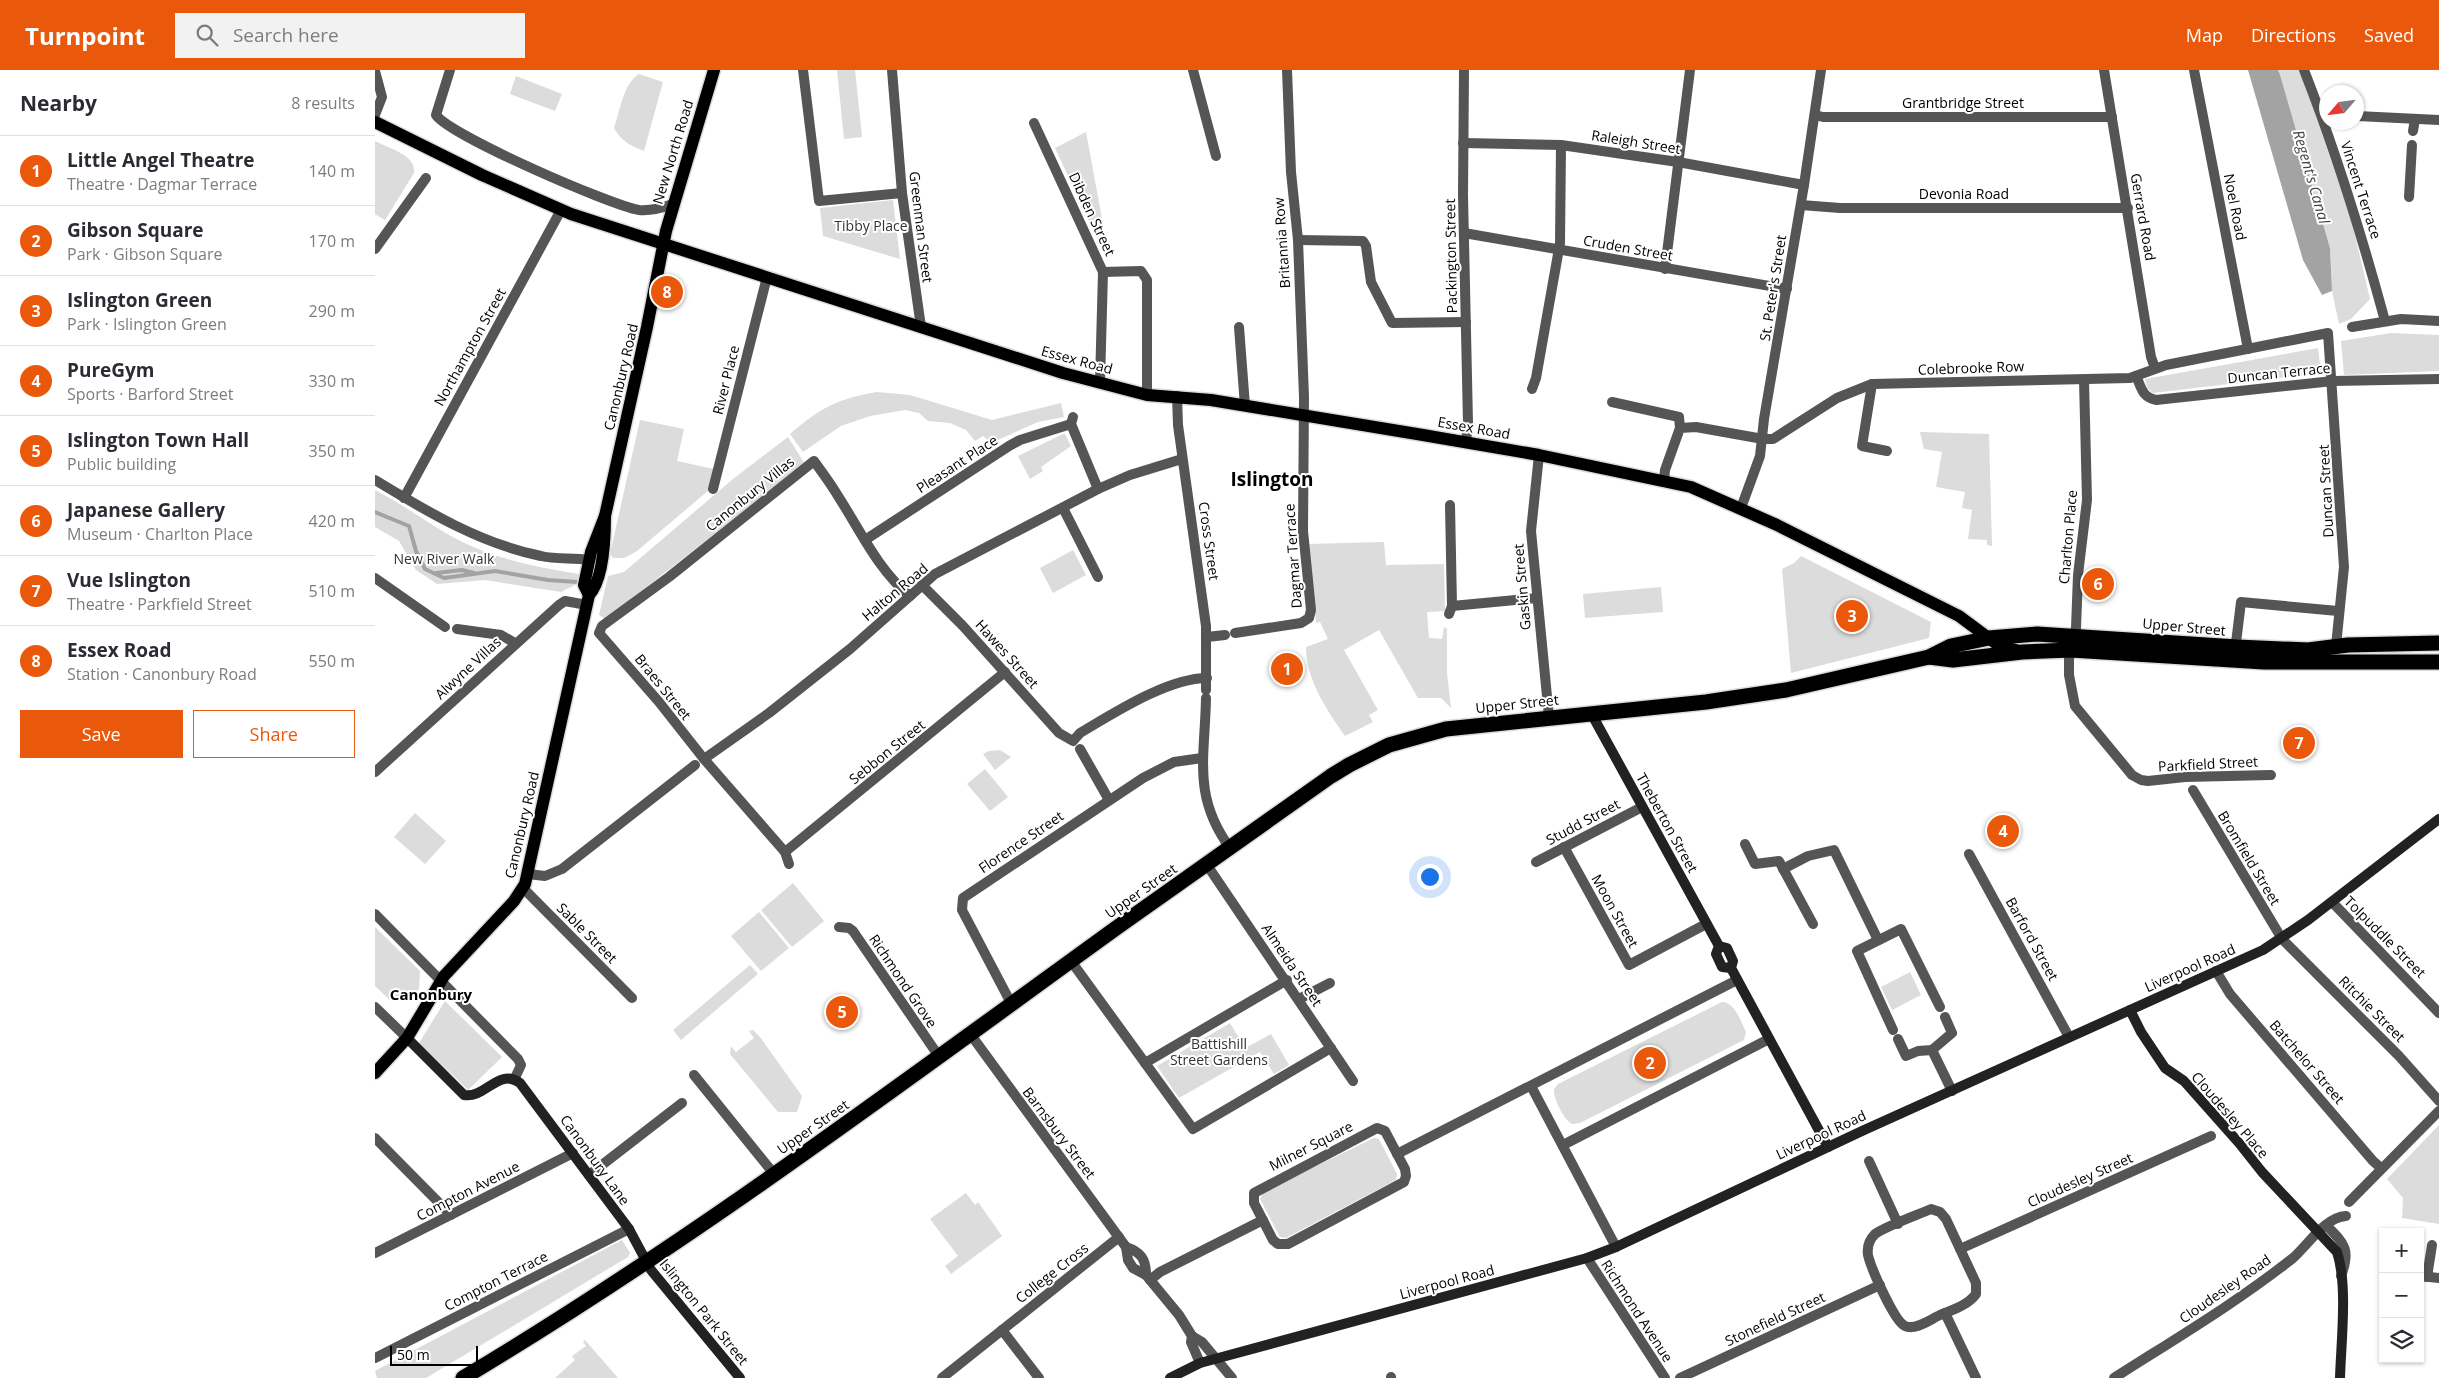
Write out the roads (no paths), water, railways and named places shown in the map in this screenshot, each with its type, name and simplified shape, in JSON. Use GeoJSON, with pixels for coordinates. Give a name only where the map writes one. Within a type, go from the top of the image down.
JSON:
{"type":"FeatureCollection","features":[{"type":"Feature","properties":{"kind":"highway","name":"Upper Street"},"geometry":{"type":"LineString","coordinates":[[463,1378],[647,1263],[940,1058],[1071,961],[1230,848],[1349,765],[1389,745],[1446,729],[1706,702],[1786,690],[1929,657],[1951,646],[1989,638],[2037,634],[2073,643],[2355,663],[2439,662]]}},
{"type":"Feature","properties":{"kind":"highway","name":"Upper Street"},"geometry":{"type":"LineString","coordinates":[[1929,657],[1953,660],[2022,652],[2073,643]]}},
{"type":"Feature","properties":{"kind":"highway","name":"Upper Street"},"geometry":{"type":"LineString","coordinates":[[2233,654],[2308,650],[2336,646],[2439,643]]}},
{"type":"Feature","properties":{"kind":"main road","name":"New North Road"},"geometry":{"type":"LineString","coordinates":[[663,244],[673,204],[714,70]]}},
{"type":"Feature","properties":{"kind":"main road","name":"Essex Road"},"geometry":{"type":"LineString","coordinates":[[375,122],[561,210],[976,346],[1100,382],[1147,395],[1177,396],[1304,415],[1539,455],[1691,486],[1741,508],[1959,616],[1999,645],[2022,652]]}},
{"type":"Feature","properties":{"kind":"main road","name":"Canonbury Road"},"geometry":{"type":"LineString","coordinates":[[588,600],[585,585],[589,560],[594,541],[605,516],[647,328],[663,244]]}},
{"type":"Feature","properties":{"kind":"main road","name":"Canonbury Road"},"geometry":{"type":"LineString","coordinates":[[375,1073],[407,1038],[441,981],[514,901],[523,888],[528,874],[588,600],[596,587],[605,543],[605,516]]}},
{"type":"Feature","properties":{"kind":"street"},"geometry":{"type":"LineString","coordinates":[[450,70],[436,114],[454,130],[561,180],[627,206],[650,210],[673,204]]}},
{"type":"Feature","properties":{"kind":"street"},"geometry":{"type":"LineString","coordinates":[[803,70],[819,201],[902,193]]}},
{"type":"Feature","properties":{"kind":"street","name":"Greenman Street"},"geometry":{"type":"LineString","coordinates":[[892,70],[902,193],[921,327]]}},
{"type":"Feature","properties":{"kind":"street"},"geometry":{"type":"LineString","coordinates":[[1193,70],[1216,156]]}},
{"type":"Feature","properties":{"kind":"street","name":"Britannia Row"},"geometry":{"type":"LineString","coordinates":[[1287,70],[1291,172],[1298,240],[1304,415]]}},
{"type":"Feature","properties":{"kind":"street","name":"Packington Street"},"geometry":{"type":"LineString","coordinates":[[1464,70],[1464,233],[1468,423],[1465,442]]}},
{"type":"Feature","properties":{"kind":"street"},"geometry":{"type":"LineString","coordinates":[[1665,269],[1690,70]]}},
{"type":"Feature","properties":{"kind":"street","name":"St. Peter's Street"},"geometry":{"type":"LineString","coordinates":[[1741,508],[1755,471],[1763,439],[1821,70]]}},
{"type":"Feature","properties":{"kind":"street","name":"Gerrard Road"},"geometry":{"type":"LineString","coordinates":[[2104,70],[2151,357],[2155,368]]}},
{"type":"Feature","properties":{"kind":"street","name":"Noel Road"},"geometry":{"type":"LineString","coordinates":[[2194,70],[2248,349]]}},
{"type":"Feature","properties":{"kind":"street","name":"Vincent Terrace"},"geometry":{"type":"LineString","coordinates":[[2304,70],[2319,106]]}},
{"type":"Feature","properties":{"kind":"street"},"geometry":{"type":"LineString","coordinates":[[375,71],[382,97],[375,115]]}},
{"type":"Feature","properties":{"kind":"street","name":"Grantbridge Street"},"geometry":{"type":"LineString","coordinates":[[1815,115],[1823,117],[2112,117]]}},
{"type":"Feature","properties":{"kind":"street"},"geometry":{"type":"LineString","coordinates":[[2364,116],[2439,120]]}},
{"type":"Feature","properties":{"kind":"street"},"geometry":{"type":"LineString","coordinates":[[2413,131],[2415,119]]}},
{"type":"Feature","properties":{"kind":"street","name":"Dibden Street"},"geometry":{"type":"LineString","coordinates":[[1034,123],[1103,272],[1100,382]]}},
{"type":"Feature","properties":{"kind":"street","name":"Vincent Terrace"},"geometry":{"type":"LineString","coordinates":[[2328,130],[2369,261],[2385,320]]}},
{"type":"Feature","properties":{"kind":"street","name":"Raleigh Street"},"geometry":{"type":"LineString","coordinates":[[1463,143],[1561,145],[1678,162],[1804,185]]}},
{"type":"Feature","properties":{"kind":"street"},"geometry":{"type":"LineString","coordinates":[[1531,389],[1540,379],[1559,249],[1561,145]]}},
{"type":"Feature","properties":{"kind":"street"},"geometry":{"type":"LineString","coordinates":[[2409,197],[2412,145]]}},
{"type":"Feature","properties":{"kind":"street"},"geometry":{"type":"LineString","coordinates":[[376,246],[426,178]]}},
{"type":"Feature","properties":{"kind":"street","name":"Devonia Road"},"geometry":{"type":"LineString","coordinates":[[1801,205],[1840,208],[2128,208]]}},
{"type":"Feature","properties":{"kind":"street","name":"Northampton Street"},"geometry":{"type":"LineString","coordinates":[[404,498],[561,210]]}},
{"type":"Feature","properties":{"kind":"street","name":"Cruden Street"},"geometry":{"type":"LineString","coordinates":[[1464,233],[1787,289]]}},
{"type":"Feature","properties":{"kind":"street"},"geometry":{"type":"LineString","coordinates":[[1298,240],[1363,241],[1366,246],[1371,282],[1393,323],[1466,322]]}},
{"type":"Feature","properties":{"kind":"street"},"geometry":{"type":"LineString","coordinates":[[1103,272],[1141,271],[1147,280],[1147,395]]}},
{"type":"Feature","properties":{"kind":"street","name":"River Place"},"geometry":{"type":"LineString","coordinates":[[713,490],[767,277]]}},
{"type":"Feature","properties":{"kind":"street"},"geometry":{"type":"LineString","coordinates":[[2351,327],[2385,320],[2439,321]]}},
{"type":"Feature","properties":{"kind":"street"},"geometry":{"type":"LineString","coordinates":[[1239,327],[1245,406]]}},
{"type":"Feature","properties":{"kind":"street","name":"Colebrooke Row"},"geometry":{"type":"LineString","coordinates":[[1680,428],[1696,427],[1763,439],[1781,435],[1837,398],[1872,384],[2084,380],[2136,376],[2155,368],[2328,333]]}},
{"type":"Feature","properties":{"kind":"street","name":"Duncan Street"},"geometry":{"type":"LineString","coordinates":[[2328,333],[2339,468],[2337,486],[2344,571],[2342,602],[2338,611],[2336,646]]}},
{"type":"Feature","properties":{"kind":"street","name":"Duncan Terrace"},"geometry":{"type":"LineString","coordinates":[[2136,376],[2141,392],[2148,398],[2156,400],[2333,380],[2439,379]]}},
{"type":"Feature","properties":{"kind":"street","name":"Charlton Place"},"geometry":{"type":"LineString","coordinates":[[2084,380],[2087,500],[2069,675],[2075,706],[2123,764]]}},
{"type":"Feature","properties":{"kind":"street"},"geometry":{"type":"LineString","coordinates":[[1872,384],[1862,446],[1887,451]]}},
{"type":"Feature","properties":{"kind":"street","name":"Cross Street"},"geometry":{"type":"LineString","coordinates":[[1177,396],[1183,459],[1194,528],[1207,637],[1207,678],[1202,758],[1204,787],[1210,811],[1230,848]]}},
{"type":"Feature","properties":{"kind":"street"},"geometry":{"type":"LineString","coordinates":[[1612,402],[1679,417],[1680,428],[1665,470],[1664,480]]}},
{"type":"Feature","properties":{"kind":"street","name":"Dagmar Terrace"},"geometry":{"type":"LineString","coordinates":[[1207,637],[1301,623],[1309,618],[1311,610],[1303,531],[1304,415]]}},
{"type":"Feature","properties":{"kind":"street","name":"Pleasant Place"},"geometry":{"type":"LineString","coordinates":[[865,540],[1009,446],[1072,420],[1098,489]]}},
{"type":"Feature","properties":{"kind":"street","name":"Gaskin Street"},"geometry":{"type":"LineString","coordinates":[[1539,455],[1531,531],[1549,717]]}},
{"type":"Feature","properties":{"kind":"street","name":"Halton Road"},"geometry":{"type":"LineString","coordinates":[[528,874],[545,876],[562,869],[699,762],[728,744],[813,678],[935,574],[1098,489],[1130,475],[1183,459]]}},
{"type":"Feature","properties":{"kind":"street","name":"Canonbury Villas"},"geometry":{"type":"LineString","coordinates":[[599,633],[605,623],[669,577],[814,461],[887,572],[910,596]]}},
{"type":"Feature","properties":{"kind":"street"},"geometry":{"type":"LineString","coordinates":[[375,480],[456,527],[511,549],[568,560],[574,558],[589,560]]}},
{"type":"Feature","properties":{"kind":"street"},"geometry":{"type":"LineString","coordinates":[[1450,505],[1451,610],[1537,598]]}},
{"type":"Feature","properties":{"kind":"street"},"geometry":{"type":"LineString","coordinates":[[1063,508],[1098,576]]}},
{"type":"Feature","properties":{"kind":"street"},"geometry":{"type":"LineString","coordinates":[[375,578],[445,627]]}},
{"type":"Feature","properties":{"kind":"street","name":"Hawes Street"},"geometry":{"type":"LineString","coordinates":[[922,585],[1059,732],[1076,745],[1109,800]]}},
{"type":"Feature","properties":{"kind":"street","name":"Alwyne Villas"},"geometry":{"type":"LineString","coordinates":[[375,772],[562,602],[588,600]]}},
{"type":"Feature","properties":{"kind":"street"},"geometry":{"type":"LineString","coordinates":[[2233,654],[2241,602],[2338,611]]}},
{"type":"Feature","properties":{"kind":"street"},"geometry":{"type":"LineString","coordinates":[[457,630],[501,635],[515,643]]}},
{"type":"Feature","properties":{"kind":"street","name":"Braes Street"},"geometry":{"type":"LineString","coordinates":[[599,633],[659,702],[699,762]]}},
{"type":"Feature","properties":{"kind":"street","name":"Sebbon Street"},"geometry":{"type":"LineString","coordinates":[[785,852],[1005,672]]}},
{"type":"Feature","properties":{"kind":"street"},"geometry":{"type":"LineString","coordinates":[[1076,745],[1081,733],[1147,696],[1192,679],[1207,678]]}},
{"type":"Feature","properties":{"kind":"street","name":"Theberton Street"},"geometry":{"type":"LineString","coordinates":[[1591,713],[1719,946],[1716,954],[1723,967],[1731,968],[1827,1147]]}},
{"type":"Feature","properties":{"kind":"street","name":"Florence Street"},"geometry":{"type":"LineString","coordinates":[[1012,1005],[963,914],[962,900],[969,893],[1109,800],[1169,764],[1202,758]]}},
{"type":"Feature","properties":{"kind":"street"},"geometry":{"type":"LineString","coordinates":[[699,762],[785,852],[789,864]]}},
{"type":"Feature","properties":{"kind":"street","name":"Parkfield Street"},"geometry":{"type":"LineString","coordinates":[[2123,764],[2132,775],[2141,780],[2148,781],[2185,776],[2271,775]]}},
{"type":"Feature","properties":{"kind":"street","name":"Bromfield Street"},"geometry":{"type":"LineString","coordinates":[[2193,790],[2282,939]]}},
{"type":"Feature","properties":{"kind":"street","name":"Studd Street"},"geometry":{"type":"LineString","coordinates":[[1536,862],[1642,807]]}},
{"type":"Feature","properties":{"kind":"street","name":"Liverpool Road"},"geometry":{"type":"LineString","coordinates":[[1171,1378],[1200,1363],[1587,1258],[1616,1247],[1827,1147],[2216,971],[2282,939],[2439,819]]}},
{"type":"Feature","properties":{"kind":"street"},"geometry":{"type":"LineString","coordinates":[[1745,844],[1755,864],[1779,861],[1813,924]]}},
{"type":"Feature","properties":{"kind":"street","name":"Moon Street"},"geometry":{"type":"LineString","coordinates":[[1564,847],[1629,965],[1706,924]]}},
{"type":"Feature","properties":{"kind":"street"},"geometry":{"type":"LineString","coordinates":[[1783,869],[1808,856],[1834,850],[1878,940]]}},
{"type":"Feature","properties":{"kind":"street","name":"Barford Street"},"geometry":{"type":"LineString","coordinates":[[1969,854],[2069,1037]]}},
{"type":"Feature","properties":{"kind":"street","name":"Almeida Street"},"geometry":{"type":"LineString","coordinates":[[1207,865],[1287,980],[1353,1081]]}},
{"type":"Feature","properties":{"kind":"street","name":"Sable Street"},"geometry":{"type":"LineString","coordinates":[[523,888],[632,998]]}},
{"type":"Feature","properties":{"kind":"street","name":"Tolpuddle Street"},"geometry":{"type":"LineString","coordinates":[[2332,902],[2439,1013]]}},
{"type":"Feature","properties":{"kind":"street"},"geometry":{"type":"LineString","coordinates":[[375,914],[518,1059],[521,1066],[514,1080],[500,1080],[476,1096],[464,1096],[375,1007]]}},
{"type":"Feature","properties":{"kind":"street","name":"Richmond Grove"},"geometry":{"type":"LineString","coordinates":[[839,927],[849,928],[853,931],[940,1058]]}},
{"type":"Feature","properties":{"kind":"street"},"geometry":{"type":"LineString","coordinates":[[1893,1030],[1857,951],[1901,928],[1940,1007]]}},
{"type":"Feature","properties":{"kind":"street","name":"Ritchie Street"},"geometry":{"type":"LineString","coordinates":[[2282,939],[2399,1056],[2439,1101]]}},
{"type":"Feature","properties":{"kind":"street"},"geometry":{"type":"LineString","coordinates":[[1071,961],[1193,1129],[1331,1048]]}},
{"type":"Feature","properties":{"kind":"street","name":"Batchelor Street"},"geometry":{"type":"LineString","coordinates":[[2216,971],[2236,1001],[2381,1168]]}},
{"type":"Feature","properties":{"kind":"street"},"geometry":{"type":"LineString","coordinates":[[1145,1063],[1287,980]]}},
{"type":"Feature","properties":{"kind":"street"},"geometry":{"type":"LineString","coordinates":[[1397,1154],[1737,980]]}},
{"type":"Feature","properties":{"kind":"street"},"geometry":{"type":"LineString","coordinates":[[1299,999],[1330,983]]}},
{"type":"Feature","properties":{"kind":"street","name":"Cloudesley Place"},"geometry":{"type":"LineString","coordinates":[[2130,1010],[2141,1032],[2165,1068],[2184,1082],[2239,1143],[2262,1172],[2337,1252],[2341,1277],[2340,1378]]}},
{"type":"Feature","properties":{"kind":"street"},"geometry":{"type":"LineString","coordinates":[[1899,1040],[1906,1056],[1918,1051],[1932,1050],[1952,1033],[1945,1017]]}},
{"type":"Feature","properties":{"kind":"street","name":"Barnsbury Street"},"geometry":{"type":"LineString","coordinates":[[971,1035],[1126,1247],[1137,1251],[1146,1262],[1148,1277],[1179,1315],[1192,1336],[1193,1348],[1200,1363]]}},
{"type":"Feature","properties":{"kind":"street"},"geometry":{"type":"LineString","coordinates":[[1563,1146],[1769,1039]]}},
{"type":"Feature","properties":{"kind":"street"},"geometry":{"type":"LineString","coordinates":[[1932,1050],[1952,1091]]}},
{"type":"Feature","properties":{"kind":"street"},"geometry":{"type":"LineString","coordinates":[[694,1075],[774,1174]]}},
{"type":"Feature","properties":{"kind":"street","name":"Canonbury Lane"},"geometry":{"type":"LineString","coordinates":[[514,1080],[524,1089],[629,1229],[647,1263]]}},
{"type":"Feature","properties":{"kind":"street"},"geometry":{"type":"LineString","coordinates":[[1531,1086],[1616,1247]]}},
{"type":"Feature","properties":{"kind":"street"},"geometry":{"type":"LineString","coordinates":[[589,1174],[682,1103]]}},
{"type":"Feature","properties":{"kind":"street"},"geometry":{"type":"LineString","coordinates":[[2349,1202],[2439,1111]]}},
{"type":"Feature","properties":{"kind":"street","name":"Milner Square"},"geometry":{"type":"LineString","coordinates":[[1377,1128],[1385,1131],[1406,1176],[1404,1182],[1399,1187],[1288,1244],[1278,1244],[1273,1240],[1263,1220],[1252,1198],[1258,1189],[1377,1128]]}},
{"type":"Feature","properties":{"kind":"street","name":"Cloudesley Street"},"geometry":{"type":"LineString","coordinates":[[1960,1249],[2211,1136]]}},
{"type":"Feature","properties":{"kind":"street"},"geometry":{"type":"LineString","coordinates":[[375,1138],[451,1215]]}},
{"type":"Feature","properties":{"kind":"street","name":"Compton Avenue"},"geometry":{"type":"LineString","coordinates":[[375,1253],[573,1153]]}},
{"type":"Feature","properties":{"kind":"street"},"geometry":{"type":"LineString","coordinates":[[1869,1160],[1898,1224]]}},
{"type":"Feature","properties":{"kind":"street"},"geometry":{"type":"LineString","coordinates":[[1931,1209],[1940,1212],[1946,1219],[1976,1283],[1976,1294],[1971,1300],[1914,1327],[1905,1327],[1897,1320],[1869,1256],[1868,1244],[1875,1234],[1898,1224],[1931,1209]]}},
{"type":"Feature","properties":{"kind":"street","name":"Cloudesley Road"},"geometry":{"type":"LineString","coordinates":[[2114,1378],[2233,1303],[2301,1250],[2333,1218],[2346,1216]]}},
{"type":"Feature","properties":{"kind":"street"},"geometry":{"type":"LineString","coordinates":[[1148,1277],[1263,1220]]}},
{"type":"Feature","properties":{"kind":"street"},"geometry":{"type":"LineString","coordinates":[[2326,1225],[2341,1239],[2346,1249],[2346,1261],[2341,1277]]}},
{"type":"Feature","properties":{"kind":"street","name":"Compton Terrace"},"geometry":{"type":"LineString","coordinates":[[375,1358],[629,1229]]}},
{"type":"Feature","properties":{"kind":"street","name":"College Cross"},"geometry":{"type":"LineString","coordinates":[[942,1378],[1119,1237]]}},
{"type":"Feature","properties":{"kind":"street"},"geometry":{"type":"LineString","coordinates":[[2432,1245],[2424,1276],[2439,1278]]}},
{"type":"Feature","properties":{"kind":"street","name":"Richmond Avenue"},"geometry":{"type":"LineString","coordinates":[[1587,1258],[1665,1378]]}},
{"type":"Feature","properties":{"kind":"street","name":"Islington Park Street"},"geometry":{"type":"LineString","coordinates":[[647,1263],[673,1299],[740,1378]]}},
{"type":"Feature","properties":{"kind":"street","name":"Stonefield Street"},"geometry":{"type":"LineString","coordinates":[[1680,1378],[1881,1285]]}},
{"type":"Feature","properties":{"kind":"street"},"geometry":{"type":"LineString","coordinates":[[1945,1313],[1976,1378]]}},
{"type":"Feature","properties":{"kind":"street"},"geometry":{"type":"LineString","coordinates":[[1002,1330],[1039,1378]]}},
{"type":"Feature","properties":{"kind":"street","name":"Barnsbury Street"},"geometry":{"type":"LineString","coordinates":[[1192,1336],[1202,1342],[1215,1360],[1232,1378]]}},
{"type":"Feature","properties":{"kind":"waterway"},"geometry":{"type":"LineString","coordinates":[[375,512],[409,526],[416,551],[425,569],[444,578],[495,571],[548,580],[577,582]]}},
{"type":"Feature","properties":{"kind":"waterway"},"geometry":{"type":"LineString","coordinates":[[436,573],[462,570],[474,573]]}},
{"type":"Feature","properties":{"kind":"place","name":"Essex Road"},"geometry":{"type":"Point","coordinates":[667,292]}},
{"type":"Feature","properties":{"kind":"place","name":"Japanese Gallery"},"geometry":{"type":"Point","coordinates":[2098,584]}},
{"type":"Feature","properties":{"kind":"place","name":"Islington Green"},"geometry":{"type":"Point","coordinates":[1852,616]}},
{"type":"Feature","properties":{"kind":"place","name":"Little Angel Theatre"},"geometry":{"type":"Point","coordinates":[1287,669]}},
{"type":"Feature","properties":{"kind":"place","name":"Vue Islington"},"geometry":{"type":"Point","coordinates":[2299,743]}},
{"type":"Feature","properties":{"kind":"place","name":"PureGym"},"geometry":{"type":"Point","coordinates":[2003,831]}},
{"type":"Feature","properties":{"kind":"place","name":"Islington Town Hall"},"geometry":{"type":"Point","coordinates":[842,1012]}},
{"type":"Feature","properties":{"kind":"place","name":"Gibson Square"},"geometry":{"type":"Point","coordinates":[1650,1063]}},
{"type":"Feature","properties":{"kind":"district","name":"Islington"},"geometry":{"type":"Point","coordinates":[1272,479]}},
{"type":"Feature","properties":{"kind":"district","name":"Canonbury"},"geometry":{"type":"Point","coordinates":[431,995]}},
{"type":"Feature","properties":{"kind":"water label","name":"Regent's Canal"},"geometry":{"type":"Point","coordinates":[2311,177]}},
{"type":"Feature","properties":{"kind":"park label","name":"Tibby Place"},"geometry":{"type":"Point","coordinates":[871,226]}},
{"type":"Feature","properties":{"kind":"park label","name":"New River Walk"},"geometry":{"type":"Point","coordinates":[444,559]}},
{"type":"Feature","properties":{"kind":"park label","name":"Battishill Street Gardens"},"geometry":{"type":"Point","coordinates":[1219,1052]}}]}
